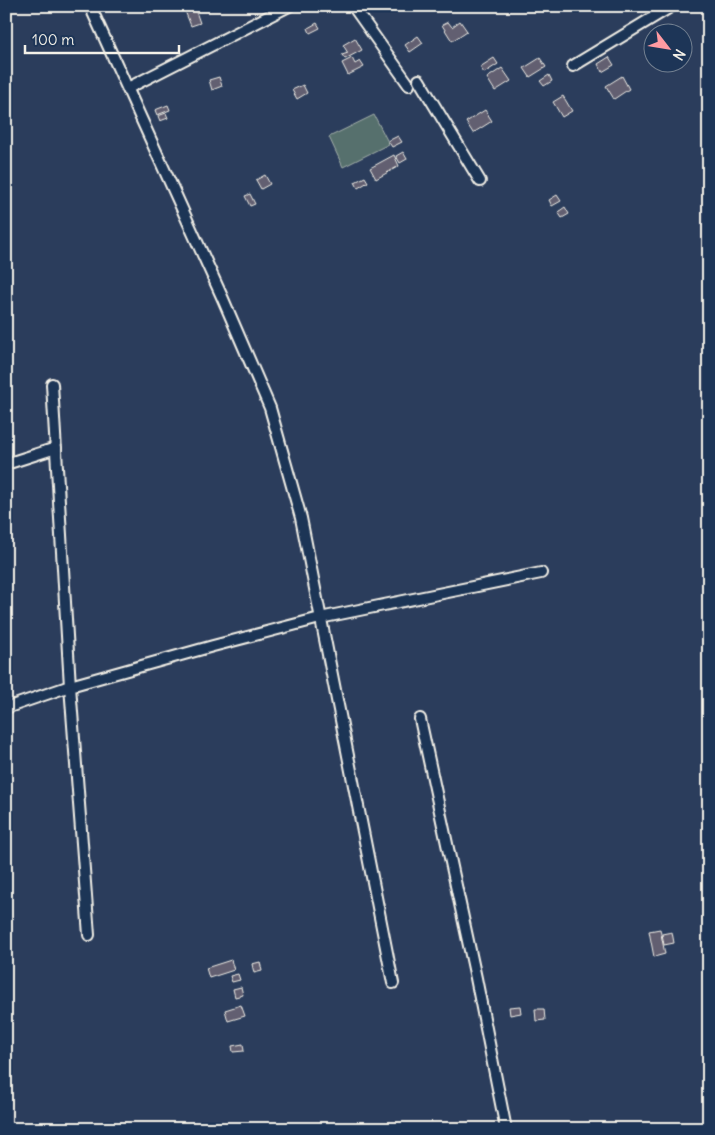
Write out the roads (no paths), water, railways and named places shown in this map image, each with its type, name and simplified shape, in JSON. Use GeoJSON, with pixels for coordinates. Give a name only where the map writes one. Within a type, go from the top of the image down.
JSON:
{"type":"FeatureCollection","features":[{"type":"Feature","properties":{"kind":"street"},"geometry":{"type":"LineString","coordinates":[[90,6],[224,299],[270,408],[297,505],[393,983]]}},
{"type":"Feature","properties":{"kind":"street"},"geometry":{"type":"LineString","coordinates":[[128,88],[289,6]]}},
{"type":"Feature","properties":{"kind":"street"},"geometry":{"type":"LineString","coordinates":[[353,6],[409,85]]}},
{"type":"Feature","properties":{"kind":"street"},"geometry":{"type":"LineString","coordinates":[[573,66],[672,6]]}},
{"type":"Feature","properties":{"kind":"street"},"geometry":{"type":"LineString","coordinates":[[419,80],[480,181]]}},
{"type":"Feature","properties":{"kind":"street"},"geometry":{"type":"LineString","coordinates":[[52,384],[70,686],[88,935]]}},
{"type":"Feature","properties":{"kind":"street"},"geometry":{"type":"LineString","coordinates":[[6,464],[56,448]]}},
{"type":"Feature","properties":{"kind":"street"},"geometry":{"type":"LineString","coordinates":[[6,708],[70,686],[320,618],[541,573]]}},
{"type":"Feature","properties":{"kind":"street"},"geometry":{"type":"LineString","coordinates":[[420,719],[476,978],[506,1129]]}}]}
